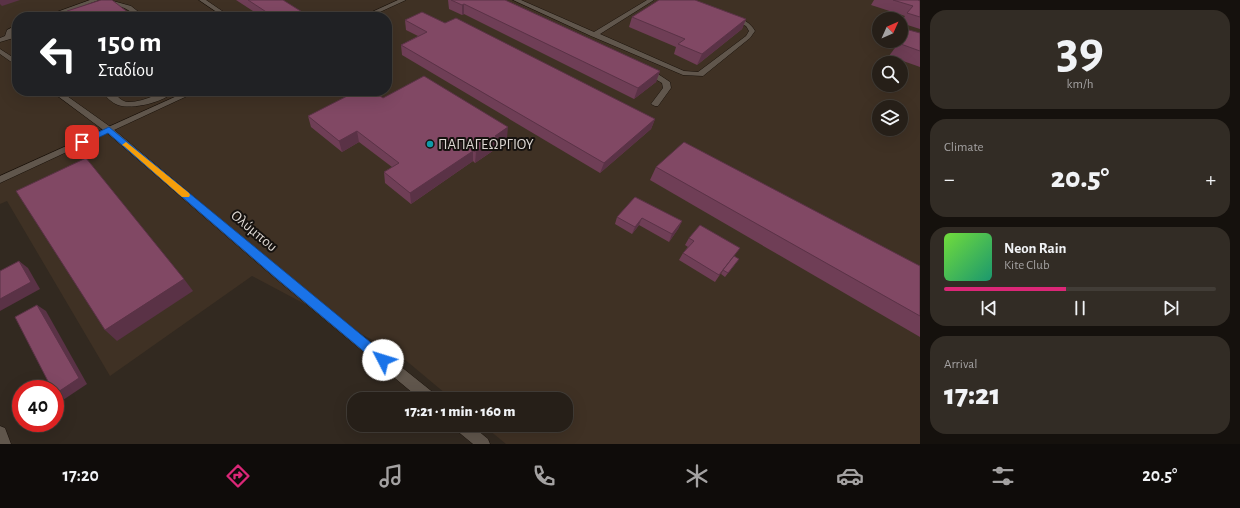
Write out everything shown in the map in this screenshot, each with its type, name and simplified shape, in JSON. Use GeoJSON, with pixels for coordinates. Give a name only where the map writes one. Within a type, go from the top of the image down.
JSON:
{"type":"FeatureCollection","features":[{"type":"Feature","properties":{"kind":"street"},"geometry":{"type":"LineString","coordinates":[[61,12],[96,0]]}},
{"type":"Feature","properties":{"kind":"street"},"geometry":{"type":"LineString","coordinates":[[202,0],[220,12]]}},
{"type":"Feature","properties":{"kind":"street"},"geometry":{"type":"LineString","coordinates":[[375,12],[403,0]]}},
{"type":"Feature","properties":{"kind":"street"},"geometry":{"type":"LineString","coordinates":[[516,0],[593,35],[683,73],[700,74],[748,36],[752,31],[749,25],[726,15]]}},
{"type":"Feature","properties":{"kind":"street"},"geometry":{"type":"LineString","coordinates":[[593,35],[651,0]]}},
{"type":"Feature","properties":{"kind":"street"},"geometry":{"type":"LineString","coordinates":[[92,9],[106,4],[117,3],[127,6],[135,12]]}},
{"type":"Feature","properties":{"kind":"street"},"geometry":{"type":"LineString","coordinates":[[8,37],[9,30],[12,29]]}},
{"type":"Feature","properties":{"kind":"street"},"geometry":{"type":"LineString","coordinates":[[0,40],[12,36]]}},
{"type":"Feature","properties":{"kind":"street"},"geometry":{"type":"LineString","coordinates":[[0,52],[12,60]]}},
{"type":"Feature","properties":{"kind":"street"},"geometry":{"type":"LineString","coordinates":[[636,66],[657,75],[666,82],[667,88],[655,104]]}},
{"type":"Feature","properties":{"kind":"street","name":"Ολύμπου"},"geometry":{"type":"LineString","coordinates":[[62,96],[109,130],[279,275],[421,392]]}},
{"type":"Feature","properties":{"kind":"street"},"geometry":{"type":"LineString","coordinates":[[111,96],[120,103],[134,104],[160,96]]}},
{"type":"Feature","properties":{"kind":"street"},"geometry":{"type":"LineString","coordinates":[[0,180],[183,96]]}},
{"type":"Feature","properties":{"kind":"street"},"geometry":{"type":"LineString","coordinates":[[469,432],[483,444]]}},
{"type":"Feature","properties":{"kind":"street"},"geometry":{"type":"LineString","coordinates":[[0,433],[4,444]]}},
{"type":"Feature","properties":{"kind":"shaded area"},"geometry":{"type":"Polygon","coordinates":[[[0,0],[907,0],[920,4],[920,444],[506,444],[491,432],[573,432],[573,392],[444,392],[397,353],[252,276],[110,376],[7,201],[0,204],[0,0]]]}},
{"type":"Feature","properties":{"kind":"building"},"geometry":{"type":"Polygon","coordinates":[[[101,0],[112,0],[128,12],[68,12],[67,11],[101,0]]]}},
{"type":"Feature","properties":{"kind":"building"},"geometry":{"type":"Polygon","coordinates":[[[248,0],[283,0],[302,12],[266,12],[248,0]]]}},
{"type":"Feature","properties":{"kind":"building"},"geometry":{"type":"Polygon","coordinates":[[[451,0],[505,0],[660,71],[638,88],[464,4],[462,5],[451,0]]]}},
{"type":"Feature","properties":{"kind":"building"},"geometry":{"type":"Polygon","coordinates":[[[659,0],[695,0],[746,19],[702,54],[678,44],[685,39],[632,17],[659,0]]]}},
{"type":"Feature","properties":{"kind":"building"},"geometry":{"type":"Polygon","coordinates":[[[893,0],[920,1],[920,17],[908,13],[913,6],[893,0]]]}},
{"type":"Feature","properties":{"kind":"building"},"geometry":{"type":"Polygon","coordinates":[[[422,12],[445,23],[456,18],[655,119],[604,163],[401,45],[427,32],[405,20],[422,12]]]}},
{"type":"Feature","properties":{"kind":"building"},"geometry":{"type":"Polygon","coordinates":[[[909,30],[920,33],[920,51],[908,47],[909,30]]]}},
{"type":"Feature","properties":{"kind":"building","name":"ΠΑΠΑΓΕΩΡΓΙΟΥ"},"geometry":{"type":"Polygon","coordinates":[[[424,76],[508,127],[495,136],[498,137],[476,152],[473,151],[410,193],[384,172],[399,163],[357,131],[339,141],[308,116],[347,96],[380,96],[383,98],[392,96],[392,93],[424,76]]]}},
{"type":"Feature","properties":{"kind":"building"},"geometry":{"type":"Polygon","coordinates":[[[684,142],[920,266],[920,316],[656,167],[684,142]]]}},
{"type":"Feature","properties":{"kind":"building"},"geometry":{"type":"Polygon","coordinates":[[[86,158],[184,279],[105,330],[16,191],[86,158]]]}},
{"type":"Feature","properties":{"kind":"building"},"geometry":{"type":"Polygon","coordinates":[[[635,197],[682,221],[672,234],[642,218],[635,227],[617,217],[635,197]]]}},
{"type":"Feature","properties":{"kind":"building"},"geometry":{"type":"Polygon","coordinates":[[[700,225],[740,248],[719,275],[683,253],[694,241],[689,238],[700,225]]]}},
{"type":"Feature","properties":{"kind":"building"},"geometry":{"type":"Polygon","coordinates":[[[734,256],[739,259],[728,273],[723,270],[734,256]]]}},
{"type":"Feature","properties":{"kind":"building"},"geometry":{"type":"Polygon","coordinates":[[[19,261],[31,282],[0,299],[0,271],[19,261]]]}},
{"type":"Feature","properties":{"kind":"building"},"geometry":{"type":"Polygon","coordinates":[[[37,305],[79,378],[64,388],[64,380],[47,380],[15,317],[37,305]]]}},
{"type":"Feature","properties":{"kind":"slow traffic"},"geometry":{"type":"LineString","coordinates":[[126,145],[186,195]]}},
{"type":"Feature","properties":{"kind":"place","name":"ΠΑΠΑΓΕΩΡΓΙΟΥ"},"geometry":{"type":"Point","coordinates":[430,144]}},
{"type":"Feature","properties":{"kind":"route"},"geometry":{"type":"LineString","coordinates":[[82,142],[109,130],[279,275],[383,360]]}}]}
